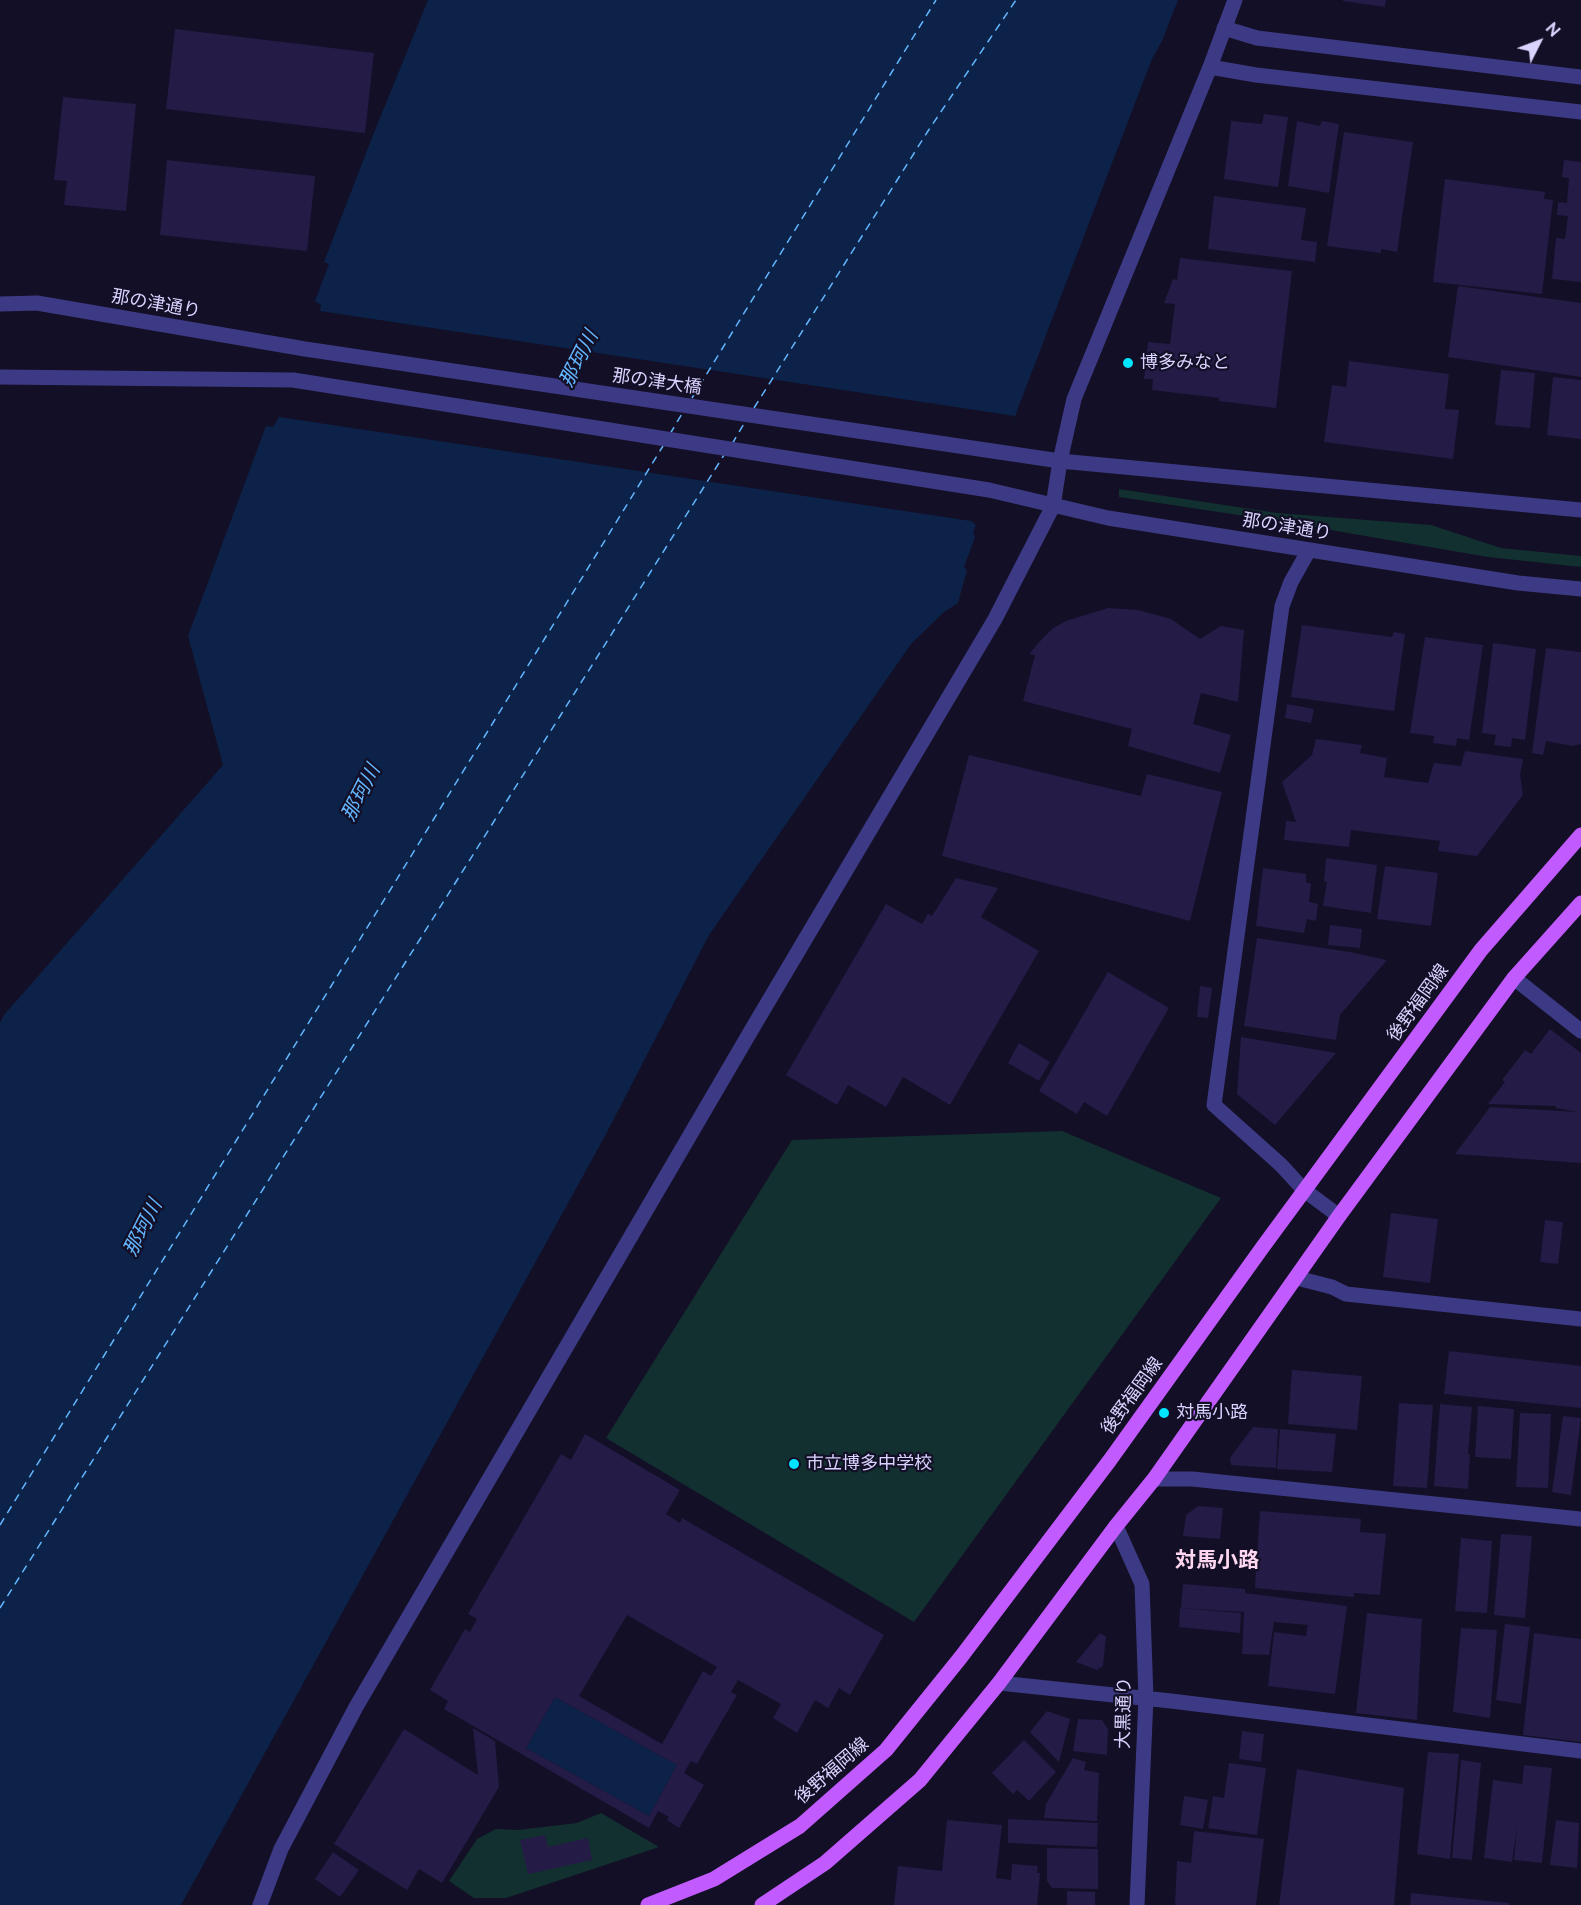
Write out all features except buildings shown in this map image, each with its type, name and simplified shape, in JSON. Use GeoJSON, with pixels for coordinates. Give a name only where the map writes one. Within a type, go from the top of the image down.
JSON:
{"type":"FeatureCollection","features":[{"type":"Feature","properties":{"kind":"main road","name":"後野福岡線"},"geometry":{"type":"LineString","coordinates":[[648,1905],[714,1879],[800,1826],[886,1750],[961,1657],[1086,1492],[1481,950],[1581,835]]}},
{"type":"Feature","properties":{"kind":"main road"},"geometry":{"type":"LineString","coordinates":[[762,1905],[825,1863],[920,1780],[999,1683],[1116,1526],[1154,1479],[1339,1216],[1514,978],[1581,903]]}},
{"type":"Feature","properties":{"kind":"street"},"geometry":{"type":"LineString","coordinates":[[260,1905],[281,1849],[356,1707],[740,1049],[995,619],[1053,506],[1074,399],[1210,67],[1235,0]]}},
{"type":"Feature","properties":{"kind":"street"},"geometry":{"type":"LineString","coordinates":[[1224,28],[1257,38],[1581,77]]}},
{"type":"Feature","properties":{"kind":"street"},"geometry":{"type":"LineString","coordinates":[[1210,67],[1256,75],[1581,112]]}},
{"type":"Feature","properties":{"kind":"street","name":"那の津通り"},"geometry":{"type":"LineString","coordinates":[[0,304],[37,303],[305,349]]}},
{"type":"Feature","properties":{"kind":"street","name":"那の津大橋"},"geometry":{"type":"LineString","coordinates":[[305,349],[1060,461]]}},
{"type":"Feature","properties":{"kind":"street","name":"那の津通り"},"geometry":{"type":"LineString","coordinates":[[0,378],[34,376],[293,380],[989,490],[1108,518],[1518,583],[1581,590]]}},
{"type":"Feature","properties":{"kind":"street"},"geometry":{"type":"LineString","coordinates":[[1060,461],[1581,510]]}},
{"type":"Feature","properties":{"kind":"street"},"geometry":{"type":"LineString","coordinates":[[1309,550],[1291,582],[1282,606],[1214,1105],[1281,1165],[1304,1190],[1339,1216]]}},
{"type":"Feature","properties":{"kind":"street"},"geometry":{"type":"LineString","coordinates":[[1514,978],[1581,1030]]}},
{"type":"Feature","properties":{"kind":"street"},"geometry":{"type":"LineString","coordinates":[[1297,1278],[1332,1287],[1346,1294],[1581,1319]]}},
{"type":"Feature","properties":{"kind":"street"},"geometry":{"type":"LineString","coordinates":[[1154,1479],[1192,1479],[1581,1519]]}},
{"type":"Feature","properties":{"kind":"street","name":"大黒通り"},"geometry":{"type":"LineString","coordinates":[[1116,1526],[1142,1584],[1146,1698],[1137,1905]]}},
{"type":"Feature","properties":{"kind":"street"},"geometry":{"type":"LineString","coordinates":[[999,1683],[1146,1698],[1581,1751]]}},
{"type":"Feature","properties":{"kind":"green space"},"geometry":{"type":"Polygon","coordinates":[[[1119,489],[1277,513],[1431,525],[1501,548],[1581,556],[1581,567],[1488,557],[1278,521],[1119,497],[1119,489]]]}},
{"type":"Feature","properties":{"kind":"green space"},"geometry":{"type":"Polygon","coordinates":[[[1062,1131],[1221,1198],[914,1622],[606,1438],[792,1140],[1062,1131]]]}},
{"type":"Feature","properties":{"kind":"green space"},"geometry":{"type":"Polygon","coordinates":[[[601,1813],[659,1847],[506,1898],[474,1898],[449,1881],[477,1839],[496,1829],[518,1830],[577,1823],[601,1813]]]}},
{"type":"Feature","properties":{"kind":"water","name":"那珂川"},"geometry":{"type":"Polygon","coordinates":[[[428,0],[1178,0],[1162,41],[1152,59],[1018,408],[973,533],[975,537],[964,567],[967,570],[958,603],[944,612],[911,644],[709,935],[605,1136],[181,1905],[0,1905],[0,1023],[4,1015],[223,765],[188,636],[266,426],[273,427],[279,417],[320,311],[321,305],[315,301],[329,264],[324,262],[428,0]]]}},
{"type":"Feature","properties":{"kind":"water"},"geometry":{"type":"Polygon","coordinates":[[[555,1697],[677,1765],[649,1816],[526,1748],[555,1697]]]}},
{"type":"Feature","properties":{"kind":"pier"},"geometry":{"type":"Polygon","coordinates":[[[320,311],[1015,416],[976,525],[971,521],[279,417],[320,311]]]}},
{"type":"Feature","properties":{"kind":"ferry route"},"geometry":{"type":"LineString","coordinates":[[692,398],[936,0]]}},
{"type":"Feature","properties":{"kind":"ferry route"},"geometry":{"type":"LineString","coordinates":[[754,408],[928,131],[1016,0]]}},
{"type":"Feature","properties":{"kind":"ferry route"},"geometry":{"type":"LineString","coordinates":[[670,434],[683,412]]}},
{"type":"Feature","properties":{"kind":"ferry route"},"geometry":{"type":"LineString","coordinates":[[732,444],[745,422]]}},
{"type":"Feature","properties":{"kind":"ferry route"},"geometry":{"type":"LineString","coordinates":[[0,1525],[663,446]]}},
{"type":"Feature","properties":{"kind":"ferry route"},"geometry":{"type":"LineString","coordinates":[[0,1608],[724,455]]}},
{"type":"Feature","properties":{"kind":"place","name":"博多みなと"},"geometry":{"type":"Point","coordinates":[1128,363]}},
{"type":"Feature","properties":{"kind":"place","name":"対馬小路"},"geometry":{"type":"Point","coordinates":[1164,1413]}},
{"type":"Feature","properties":{"kind":"place","name":"市立博多中学校"},"geometry":{"type":"Point","coordinates":[794,1464]}},
{"type":"Feature","properties":{"kind":"district","name":"対馬小路"},"geometry":{"type":"Point","coordinates":[1217,1561]}}]}
